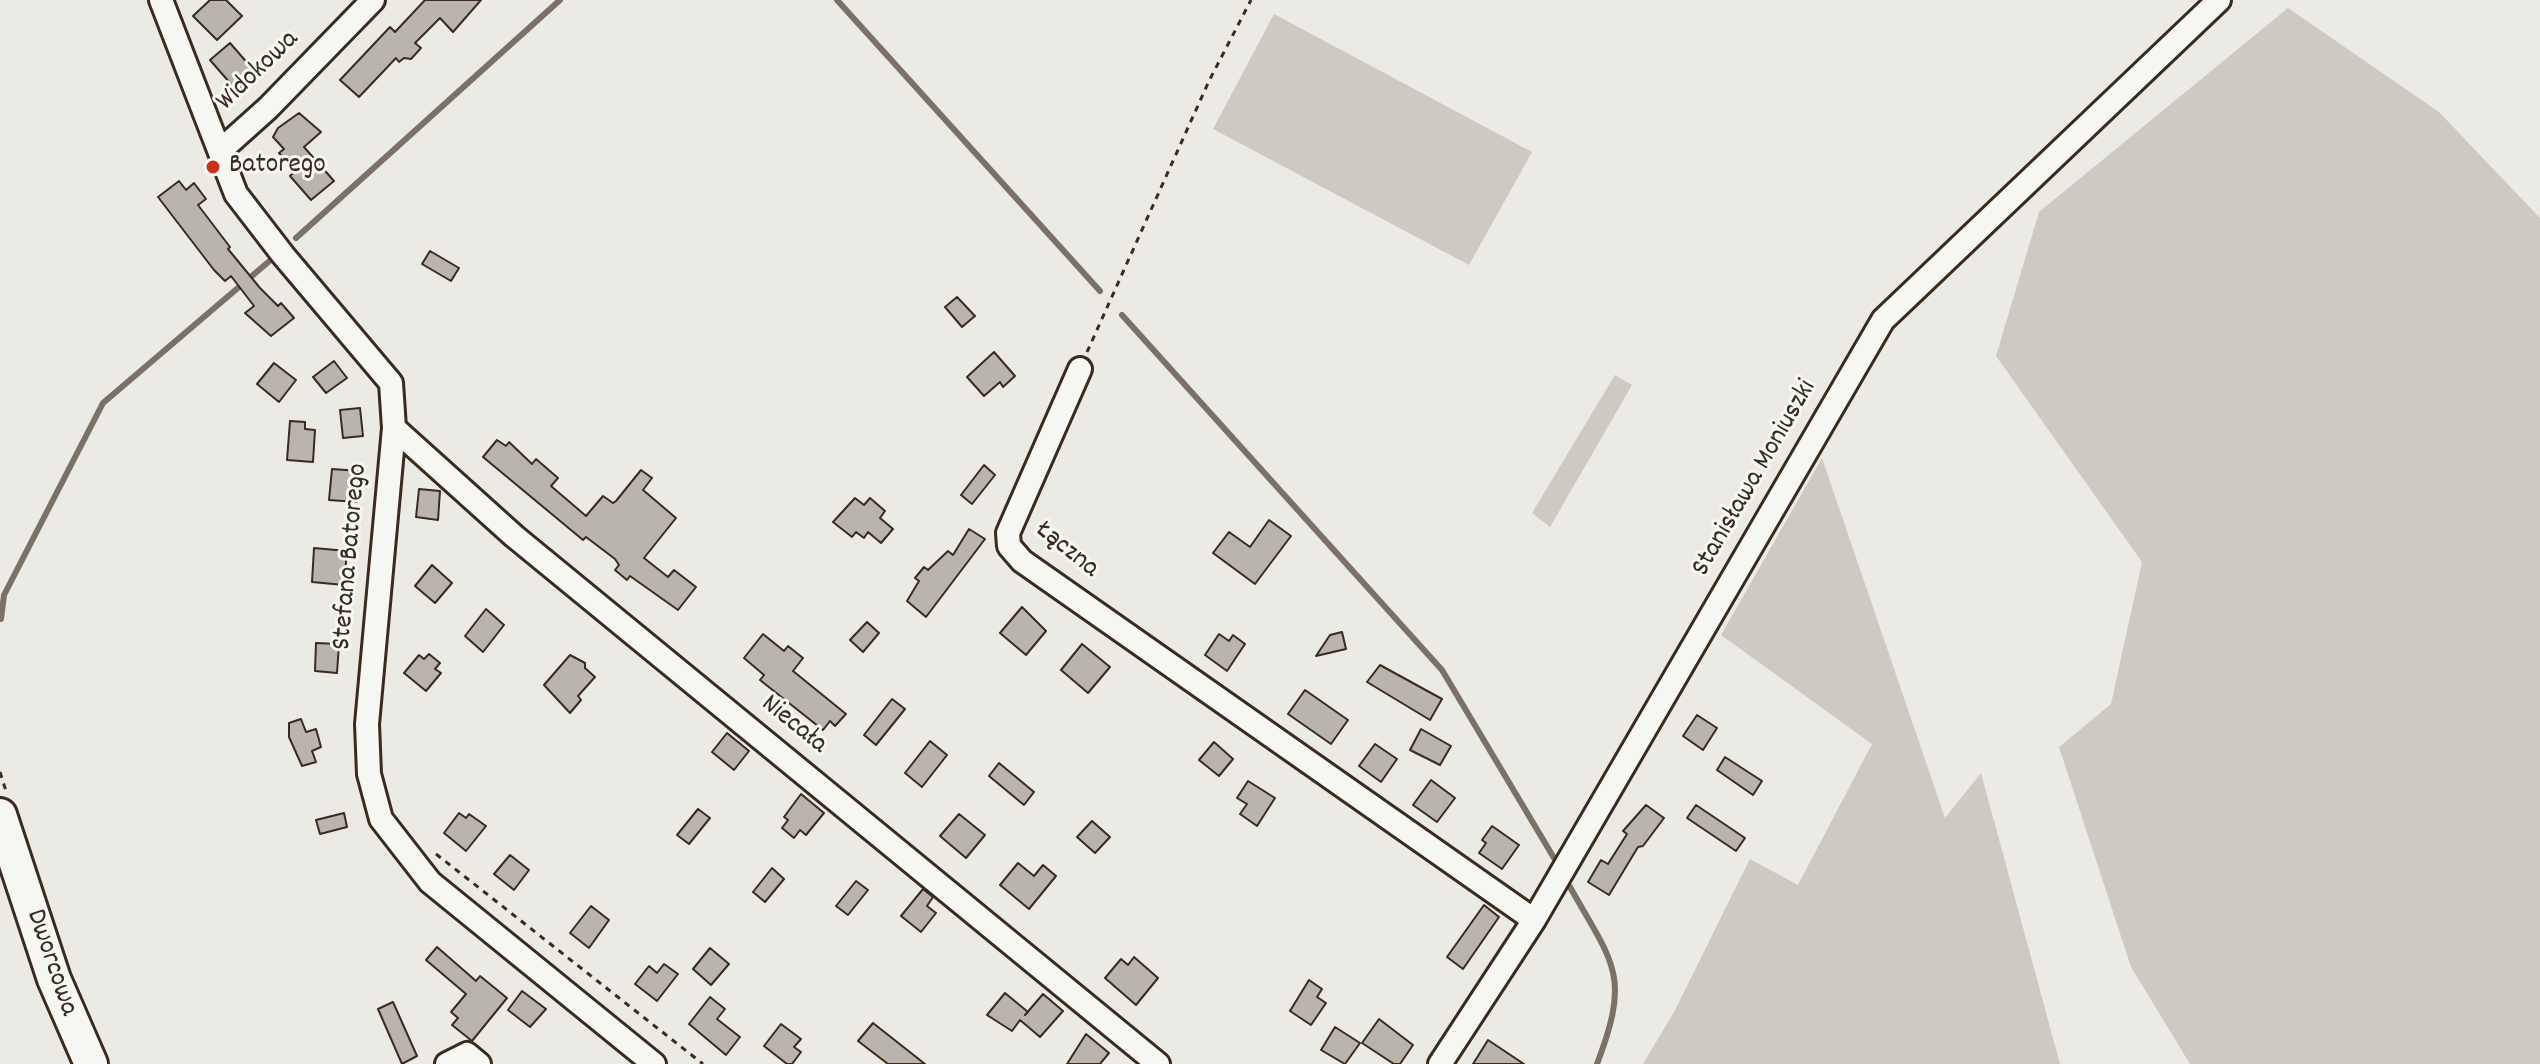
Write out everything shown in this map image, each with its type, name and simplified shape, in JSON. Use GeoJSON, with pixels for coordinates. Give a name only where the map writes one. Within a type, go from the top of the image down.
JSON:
{"type":"FeatureCollection","features":[{"type":"Feature","properties":{"kind":"street","name":"Stefana Batorego"},"geometry":{"type":"LineString","coordinates":[[161,0],[236,194],[391,383],[394,428],[367,724],[369,774],[381,819],[430,882],[654,1064]]}},
{"type":"Feature","properties":{"kind":"street","name":"Widokowa"},"geometry":{"type":"LineString","coordinates":[[220,151],[268,108],[373,0]]}},
{"type":"Feature","properties":{"kind":"street","name":"Stanisława Moniuszki"},"geometry":{"type":"LineString","coordinates":[[1440,1064],[1534,920],[1883,320],[2219,0]]}},
{"type":"Feature","properties":{"kind":"street","name":"Łączna"},"geometry":{"type":"LineString","coordinates":[[1080,369],[1008,533],[1009,546],[1022,561],[1534,920]]}},
{"type":"Feature","properties":{"kind":"street","name":"Niecała"},"geometry":{"type":"LineString","coordinates":[[394,428],[514,536],[1158,1064]]}},
{"type":"Feature","properties":{"kind":"street","name":"Dworcowa"},"geometry":{"type":"LineString","coordinates":[[0,815],[54,979],[91,1064]]}},
{"type":"Feature","properties":{"kind":"street"},"geometry":{"type":"LineString","coordinates":[[447,1064],[467,1054],[479,1064]]}},
{"type":"Feature","properties":{"kind":"path"},"geometry":{"type":"LineString","coordinates":[[1080,369],[1209,81],[1251,0]]}},
{"type":"Feature","properties":{"kind":"path"},"geometry":{"type":"LineString","coordinates":[[429,849],[703,1064]]}},
{"type":"Feature","properties":{"kind":"shaded area"},"geometry":{"type":"Polygon","coordinates":[[[2288,8],[2439,112],[2540,218],[2540,1064],[2190,1064],[2131,967],[2059,747],[2111,704],[2142,562],[1996,356],[2039,212],[2288,8]]]}},
{"type":"Feature","properties":{"kind":"shaded area"},"geometry":{"type":"Polygon","coordinates":[[[1274,14],[1532,152],[1469,265],[1213,129],[1274,14]]]}},
{"type":"Feature","properties":{"kind":"shaded area"},"geometry":{"type":"Polygon","coordinates":[[[1615,375],[1632,385],[1550,527],[1532,513],[1615,375]]]}},
{"type":"Feature","properties":{"kind":"shaded area"},"geometry":{"type":"Polygon","coordinates":[[[1822,458],[1945,818],[1981,773],[2060,1064],[1643,1064],[1674,1012],[1750,859],[1798,885],[1872,744],[1721,635],[1822,458]]]}},
{"type":"Feature","properties":{"kind":"building"},"geometry":{"type":"Polygon","coordinates":[[[210,0],[226,0],[242,16],[217,40],[193,16],[210,0]]]}},
{"type":"Feature","properties":{"kind":"building"},"geometry":{"type":"Polygon","coordinates":[[[425,0],[481,0],[453,32],[440,18],[415,43],[421,48],[411,59],[404,58],[399,62],[396,58],[359,97],[340,80],[390,27],[395,32],[425,0]]]}},
{"type":"Feature","properties":{"kind":"building"},"geometry":{"type":"Polygon","coordinates":[[[230,43],[257,74],[237,91],[210,60],[230,43]]]}},
{"type":"Feature","properties":{"kind":"building"},"geometry":{"type":"Polygon","coordinates":[[[299,113],[321,132],[304,147],[334,181],[311,200],[290,176],[295,171],[279,153],[284,149],[273,137],[278,128],[299,113]]]}},
{"type":"Feature","properties":{"kind":"building"},"geometry":{"type":"Polygon","coordinates":[[[179,181],[186,190],[194,183],[206,199],[198,205],[230,247],[228,249],[260,288],[278,306],[281,303],[294,318],[271,336],[245,313],[254,306],[231,276],[225,281],[214,270],[158,197],[179,181]]]}},
{"type":"Feature","properties":{"kind":"building"},"geometry":{"type":"Polygon","coordinates":[[[430,251],[459,268],[451,281],[422,264],[430,251]]]}},
{"type":"Feature","properties":{"kind":"building"},"geometry":{"type":"Polygon","coordinates":[[[957,297],[975,316],[962,327],[945,307],[957,297]]]}},
{"type":"Feature","properties":{"kind":"building"},"geometry":{"type":"Polygon","coordinates":[[[994,352],[1015,376],[1003,387],[1000,382],[984,396],[967,377],[994,352]]]}},
{"type":"Feature","properties":{"kind":"building"},"geometry":{"type":"Polygon","coordinates":[[[334,361],[347,378],[326,393],[313,377],[334,361]]]}},
{"type":"Feature","properties":{"kind":"building"},"geometry":{"type":"Polygon","coordinates":[[[274,363],[296,380],[279,402],[257,384],[274,363]]]}},
{"type":"Feature","properties":{"kind":"building"},"geometry":{"type":"Polygon","coordinates":[[[360,408],[363,436],[343,438],[340,410],[360,408]]]}},
{"type":"Feature","properties":{"kind":"building"},"geometry":{"type":"Polygon","coordinates":[[[290,421],[305,422],[305,429],[315,430],[313,462],[287,460],[290,421]]]}},
{"type":"Feature","properties":{"kind":"building"},"geometry":{"type":"Polygon","coordinates":[[[497,440],[506,446],[509,442],[532,464],[536,459],[558,478],[551,486],[586,516],[603,496],[613,503],[616,501],[641,470],[652,478],[643,490],[676,518],[644,558],[668,577],[674,570],[696,587],[678,610],[630,576],[627,580],[615,570],[619,565],[615,559],[586,537],[583,540],[483,457],[497,440]]]}},
{"type":"Feature","properties":{"kind":"building"},"geometry":{"type":"Polygon","coordinates":[[[984,465],[995,475],[972,504],[961,495],[984,465]]]}},
{"type":"Feature","properties":{"kind":"building"},"geometry":{"type":"Polygon","coordinates":[[[332,469],[360,471],[357,502],[329,500],[332,469]]]}},
{"type":"Feature","properties":{"kind":"building"},"geometry":{"type":"Polygon","coordinates":[[[419,489],[440,491],[438,520],[416,517],[419,489]]]}},
{"type":"Feature","properties":{"kind":"building"},"geometry":{"type":"Polygon","coordinates":[[[855,498],[864,505],[870,498],[885,511],[880,518],[893,529],[881,543],[868,532],[864,538],[856,532],[852,537],[833,522],[855,498]]]}},
{"type":"Feature","properties":{"kind":"building"},"geometry":{"type":"Polygon","coordinates":[[[1269,520],[1291,536],[1255,584],[1213,553],[1229,532],[1250,547],[1269,520]]]}},
{"type":"Feature","properties":{"kind":"building"},"geometry":{"type":"Polygon","coordinates":[[[969,529],[985,539],[926,617],[907,601],[919,581],[915,578],[924,567],[928,570],[948,551],[953,555],[969,529]]]}},
{"type":"Feature","properties":{"kind":"building"},"geometry":{"type":"Polygon","coordinates":[[[314,548],[347,551],[344,585],[312,582],[314,548]]]}},
{"type":"Feature","properties":{"kind":"building"},"geometry":{"type":"Polygon","coordinates":[[[432,565],[452,583],[435,603],[415,586],[432,565]]]}},
{"type":"Feature","properties":{"kind":"building"},"geometry":{"type":"Polygon","coordinates":[[[1022,607],[1046,631],[1026,655],[1000,633],[1022,607]]]}},
{"type":"Feature","properties":{"kind":"building"},"geometry":{"type":"Polygon","coordinates":[[[486,609],[504,625],[483,652],[465,636],[486,609]]]}},
{"type":"Feature","properties":{"kind":"building"},"geometry":{"type":"Polygon","coordinates":[[[867,622],[879,633],[863,652],[850,640],[867,622]]]}},
{"type":"Feature","properties":{"kind":"building"},"geometry":{"type":"Polygon","coordinates":[[[1342,632],[1346,649],[1316,656],[1330,635],[1342,632]]]}},
{"type":"Feature","properties":{"kind":"building"},"geometry":{"type":"Polygon","coordinates":[[[763,634],[784,651],[788,646],[803,658],[793,671],[846,714],[835,726],[830,721],[823,730],[760,680],[764,675],[744,658],[763,634]]]}},
{"type":"Feature","properties":{"kind":"building"},"geometry":{"type":"Polygon","coordinates":[[[1219,634],[1229,641],[1233,635],[1245,644],[1227,671],[1205,655],[1219,634]]]}},
{"type":"Feature","properties":{"kind":"building"},"geometry":{"type":"Polygon","coordinates":[[[316,643],[339,644],[337,673],[315,671],[316,643]]]}},
{"type":"Feature","properties":{"kind":"building"},"geometry":{"type":"Polygon","coordinates":[[[1082,644],[1110,667],[1088,693],[1061,670],[1082,644]]]}},
{"type":"Feature","properties":{"kind":"building"},"geometry":{"type":"Polygon","coordinates":[[[429,654],[440,663],[435,669],[441,673],[426,691],[404,673],[419,655],[424,659],[429,654]]]}},
{"type":"Feature","properties":{"kind":"building"},"geometry":{"type":"Polygon","coordinates":[[[570,655],[585,663],[585,668],[595,677],[578,696],[581,700],[570,713],[544,685],[570,655]]]}},
{"type":"Feature","properties":{"kind":"building"},"geometry":{"type":"Polygon","coordinates":[[[1380,665],[1442,699],[1430,720],[1367,682],[1380,665]]]}},
{"type":"Feature","properties":{"kind":"building"},"geometry":{"type":"Polygon","coordinates":[[[1305,690],[1348,720],[1331,744],[1288,714],[1305,690]]]}},
{"type":"Feature","properties":{"kind":"building"},"geometry":{"type":"Polygon","coordinates":[[[892,699],[905,709],[876,745],[864,735],[892,699]]]}},
{"type":"Feature","properties":{"kind":"building"},"geometry":{"type":"Polygon","coordinates":[[[1697,715],[1717,728],[1703,750],[1683,736],[1697,715]]]}},
{"type":"Feature","properties":{"kind":"building"},"geometry":{"type":"Polygon","coordinates":[[[301,719],[306,732],[316,729],[321,747],[312,751],[316,762],[302,766],[289,737],[289,723],[301,719]]]}},
{"type":"Feature","properties":{"kind":"building"},"geometry":{"type":"Polygon","coordinates":[[[1421,729],[1451,746],[1440,765],[1410,750],[1421,729]]]}},
{"type":"Feature","properties":{"kind":"building"},"geometry":{"type":"Polygon","coordinates":[[[727,733],[749,751],[734,770],[712,752],[727,733]]]}},
{"type":"Feature","properties":{"kind":"building"},"geometry":{"type":"Polygon","coordinates":[[[930,741],[947,755],[922,787],[905,773],[930,741]]]}},
{"type":"Feature","properties":{"kind":"building"},"geometry":{"type":"Polygon","coordinates":[[[1214,742],[1233,759],[1219,776],[1199,760],[1214,742]]]}},
{"type":"Feature","properties":{"kind":"building"},"geometry":{"type":"Polygon","coordinates":[[[1375,744],[1397,759],[1381,782],[1359,766],[1375,744]]]}},
{"type":"Feature","properties":{"kind":"building"},"geometry":{"type":"Polygon","coordinates":[[[1725,757],[1762,781],[1753,795],[1717,770],[1725,757]]]}},
{"type":"Feature","properties":{"kind":"building"},"geometry":{"type":"Polygon","coordinates":[[[999,763],[1034,792],[1024,805],[989,776],[999,763]]]}},
{"type":"Feature","properties":{"kind":"building"},"geometry":{"type":"Polygon","coordinates":[[[1431,780],[1455,798],[1437,822],[1413,805],[1431,780]]]}},
{"type":"Feature","properties":{"kind":"building"},"geometry":{"type":"Polygon","coordinates":[[[1248,781],[1275,798],[1257,826],[1240,814],[1247,804],[1237,798],[1248,781]]]}},
{"type":"Feature","properties":{"kind":"building"},"geometry":{"type":"Polygon","coordinates":[[[801,794],[824,813],[806,835],[800,830],[794,838],[782,828],[788,820],[784,817],[801,794]]]}},
{"type":"Feature","properties":{"kind":"building"},"geometry":{"type":"Polygon","coordinates":[[[1646,805],[1664,818],[1643,846],[1638,847],[1609,895],[1588,882],[1601,860],[1608,864],[1627,834],[1623,831],[1646,805]]]}},
{"type":"Feature","properties":{"kind":"building"},"geometry":{"type":"Polygon","coordinates":[[[1696,805],[1745,838],[1736,851],[1687,818],[1696,805]]]}},
{"type":"Feature","properties":{"kind":"building"},"geometry":{"type":"Polygon","coordinates":[[[698,809],[710,818],[689,844],[677,835],[698,809]]]}},
{"type":"Feature","properties":{"kind":"building"},"geometry":{"type":"Polygon","coordinates":[[[344,813],[347,827],[320,834],[316,820],[344,813]]]}},
{"type":"Feature","properties":{"kind":"building"},"geometry":{"type":"Polygon","coordinates":[[[459,813],[466,818],[469,814],[486,826],[466,851],[444,833],[459,813]]]}},
{"type":"Feature","properties":{"kind":"building"},"geometry":{"type":"Polygon","coordinates":[[[959,814],[985,835],[966,858],[940,836],[959,814]]]}},
{"type":"Feature","properties":{"kind":"building"},"geometry":{"type":"Polygon","coordinates":[[[1092,821],[1110,837],[1095,853],[1077,837],[1092,821]]]}},
{"type":"Feature","properties":{"kind":"building"},"geometry":{"type":"Polygon","coordinates":[[[1492,826],[1519,845],[1502,869],[1479,853],[1486,843],[1482,840],[1492,826]]]}},
{"type":"Feature","properties":{"kind":"building"},"geometry":{"type":"Polygon","coordinates":[[[510,855],[529,870],[514,890],[494,874],[510,855]]]}},
{"type":"Feature","properties":{"kind":"building"},"geometry":{"type":"Polygon","coordinates":[[[1018,863],[1034,876],[1043,865],[1056,876],[1029,909],[1000,885],[1018,863]]]}},
{"type":"Feature","properties":{"kind":"building"},"geometry":{"type":"Polygon","coordinates":[[[772,868],[784,879],[765,902],[753,892],[772,868]]]}},
{"type":"Feature","properties":{"kind":"building"},"geometry":{"type":"Polygon","coordinates":[[[856,881],[868,890],[848,915],[836,906],[856,881]]]}},
{"type":"Feature","properties":{"kind":"building"},"geometry":{"type":"Polygon","coordinates":[[[923,889],[933,897],[927,906],[936,913],[921,932],[901,916],[923,889]]]}},
{"type":"Feature","properties":{"kind":"building"},"geometry":{"type":"Polygon","coordinates":[[[1484,905],[1499,917],[1463,969],[1447,957],[1484,905]]]}},
{"type":"Feature","properties":{"kind":"building"},"geometry":{"type":"Polygon","coordinates":[[[591,906],[609,920],[589,948],[570,933],[591,906]]]}},
{"type":"Feature","properties":{"kind":"building"},"geometry":{"type":"Polygon","coordinates":[[[437,947],[476,981],[480,976],[507,998],[472,1041],[452,1025],[458,1018],[451,1012],[466,994],[426,960],[437,947]]]}},
{"type":"Feature","properties":{"kind":"building"},"geometry":{"type":"Polygon","coordinates":[[[710,948],[729,964],[711,985],[693,969],[710,948]]]}},
{"type":"Feature","properties":{"kind":"building"},"geometry":{"type":"Polygon","coordinates":[[[1134,957],[1158,978],[1136,1005],[1105,978],[1121,959],[1128,965],[1134,957]]]}},
{"type":"Feature","properties":{"kind":"building"},"geometry":{"type":"Polygon","coordinates":[[[664,964],[678,974],[657,1001],[635,984],[649,966],[657,973],[664,964]]]}},
{"type":"Feature","properties":{"kind":"building"},"geometry":{"type":"Polygon","coordinates":[[[1309,980],[1322,989],[1317,997],[1326,1003],[1311,1025],[1290,1011],[1309,980]]]}},
{"type":"Feature","properties":{"kind":"building"},"geometry":{"type":"Polygon","coordinates":[[[522,991],[546,1009],[530,1027],[508,1010],[522,991]]]}},
{"type":"Feature","properties":{"kind":"building"},"geometry":{"type":"Polygon","coordinates":[[[1005,993],[1028,1012],[1043,994],[1063,1011],[1040,1037],[1020,1020],[1012,1031],[987,1015],[1005,993]]]}},
{"type":"Feature","properties":{"kind":"building"},"geometry":{"type":"Polygon","coordinates":[[[710,997],[725,1009],[717,1019],[740,1037],[726,1055],[689,1024],[710,997]]]}},
{"type":"Feature","properties":{"kind":"building"},"geometry":{"type":"Polygon","coordinates":[[[393,1002],[417,1056],[402,1064],[378,1009],[393,1002]]]}},
{"type":"Feature","properties":{"kind":"building"},"geometry":{"type":"Polygon","coordinates":[[[1379,1019],[1413,1045],[1400,1064],[1394,1064],[1362,1043],[1379,1019]]]}},
{"type":"Feature","properties":{"kind":"building"},"geometry":{"type":"Polygon","coordinates":[[[873,1023],[925,1064],[888,1064],[858,1041],[873,1023]]]}},
{"type":"Feature","properties":{"kind":"building"},"geometry":{"type":"Polygon","coordinates":[[[781,1024],[801,1039],[794,1047],[801,1052],[792,1064],[787,1064],[764,1046],[781,1024]]]}},
{"type":"Feature","properties":{"kind":"building"},"geometry":{"type":"Polygon","coordinates":[[[1335,1027],[1360,1043],[1345,1064],[1321,1050],[1335,1027]]]}},
{"type":"Feature","properties":{"kind":"building"},"geometry":{"type":"Polygon","coordinates":[[[1086,1034],[1109,1053],[1100,1064],[1067,1064],[1086,1034]]]}},
{"type":"Feature","properties":{"kind":"building"},"geometry":{"type":"Polygon","coordinates":[[[1488,1040],[1524,1064],[1473,1064],[1488,1040]]]}},
{"type":"Feature","properties":{"kind":"waterway"},"geometry":{"type":"LineString","coordinates":[[296,238],[560,0]]}},
{"type":"Feature","properties":{"kind":"waterway"},"geometry":{"type":"LineString","coordinates":[[837,0],[1100,291]]}},
{"type":"Feature","properties":{"kind":"waterway"},"geometry":{"type":"LineString","coordinates":[[1,619],[4,595],[103,403],[273,258]]}},
{"type":"Feature","properties":{"kind":"waterway"},"geometry":{"type":"LineString","coordinates":[[1122,315],[1442,670],[1554,858]]}},
{"type":"Feature","properties":{"kind":"waterway"},"geometry":{"type":"LineString","coordinates":[[1570,887],[1598,935],[1613,971],[1613,1010],[1597,1064]]}},
{"type":"Feature","properties":{"kind":"place","name":"Batorego"},"geometry":{"type":"Point","coordinates":[213,167]}}]}
